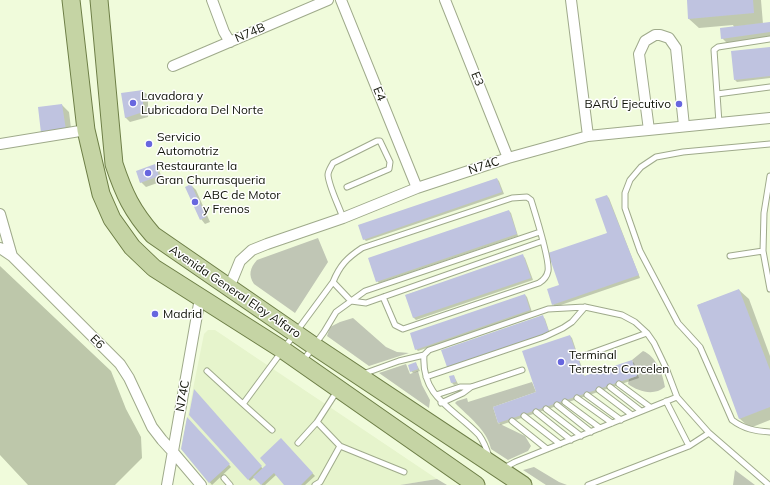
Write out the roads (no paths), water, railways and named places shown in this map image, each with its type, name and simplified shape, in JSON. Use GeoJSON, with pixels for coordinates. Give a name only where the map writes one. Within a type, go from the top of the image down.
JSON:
{"type":"FeatureCollection","features":[{"type":"Feature","properties":{"kind":"main road","name":"Avenida General Eloy Alfaro"},"geometry":{"type":"LineString","coordinates":[[71,0],[86,130],[102,194],[112,219],[132,247],[154,268],[283,350],[476,485]]}},
{"type":"Feature","properties":{"kind":"main road","name":"Avenida General Eloy Alfaro"},"geometry":{"type":"LineString","coordinates":[[99,0],[114,164],[122,189],[134,211],[153,235],[296,332],[314,346],[523,485]]}},
{"type":"Feature","properties":{"kind":"street"},"geometry":{"type":"LineString","coordinates":[[212,0],[224,32],[230,42]]}},
{"type":"Feature","properties":{"kind":"street","name":"N74B"},"geometry":{"type":"LineString","coordinates":[[173,66],[328,0]]}},
{"type":"Feature","properties":{"kind":"street","name":"E4"},"geometry":{"type":"LineString","coordinates":[[341,0],[417,188]]}},
{"type":"Feature","properties":{"kind":"street","name":"E3"},"geometry":{"type":"LineString","coordinates":[[445,0],[508,158]]}},
{"type":"Feature","properties":{"kind":"street"},"geometry":{"type":"LineString","coordinates":[[571,0],[588,136]]}},
{"type":"Feature","properties":{"kind":"street"},"geometry":{"type":"LineString","coordinates":[[649,130],[639,54],[645,41],[654,35],[669,38],[676,48],[684,126]]}},
{"type":"Feature","properties":{"kind":"street","name":"N74C"},"geometry":{"type":"LineString","coordinates":[[230,288],[240,261],[252,250],[343,218],[417,188],[508,158],[588,136],[770,118]]}},
{"type":"Feature","properties":{"kind":"street"},"geometry":{"type":"LineString","coordinates":[[0,144],[86,130]]}},
{"type":"Feature","properties":{"kind":"street"},"geometry":{"type":"LineString","coordinates":[[0,214],[12,256]]}},
{"type":"Feature","properties":{"kind":"street","name":"E6"},"geometry":{"type":"LineString","coordinates":[[0,248],[12,256],[120,364],[129,378],[152,427],[173,452]]}},
{"type":"Feature","properties":{"kind":"street","name":"N74C"},"geometry":{"type":"LineString","coordinates":[[167,485],[200,298]]}},
{"type":"Feature","properties":{"kind":"street"},"geometry":{"type":"LineString","coordinates":[[173,452],[201,485]]}},
{"type":"Feature","properties":{"kind":"lane"},"geometry":{"type":"LineString","coordinates":[[719,123],[715,48],[770,39]]}},
{"type":"Feature","properties":{"kind":"lane"},"geometry":{"type":"LineString","coordinates":[[717,94],[770,87]]}},
{"type":"Feature","properties":{"kind":"lane"},"geometry":{"type":"LineString","coordinates":[[343,218],[334,196],[328,174],[330,168],[333,163],[377,141],[380,141],[390,162],[389,169],[347,187]]}},
{"type":"Feature","properties":{"kind":"lane"},"geometry":{"type":"LineString","coordinates":[[770,144],[683,152],[656,157],[642,167],[630,180],[626,193],[626,208],[640,251],[678,323],[700,347],[732,420],[740,426],[748,429],[770,432]]}},
{"type":"Feature","properties":{"kind":"lane"},"geometry":{"type":"LineString","coordinates":[[770,176],[764,213],[763,250],[770,289]]}},
{"type":"Feature","properties":{"kind":"lane"},"geometry":{"type":"LineString","coordinates":[[243,404],[333,282],[338,270],[349,256],[362,248],[512,198],[527,197],[532,200],[549,269],[544,279],[539,283],[403,329],[395,325],[383,297]]}},
{"type":"Feature","properties":{"kind":"lane"},"geometry":{"type":"LineString","coordinates":[[302,364],[336,312],[365,291],[540,232]]}},
{"type":"Feature","properties":{"kind":"lane"},"geometry":{"type":"LineString","coordinates":[[333,282],[352,301],[366,303],[543,241]]}},
{"type":"Feature","properties":{"kind":"lane"},"geometry":{"type":"LineString","coordinates":[[730,256],[763,250]]}},
{"type":"Feature","properties":{"kind":"lane"},"geometry":{"type":"LineString","coordinates":[[426,377],[550,334],[572,322],[585,307]]}},
{"type":"Feature","properties":{"kind":"lane"},"geometry":{"type":"LineString","coordinates":[[359,376],[378,367],[424,355],[429,350],[548,309],[585,307],[622,315],[635,322],[647,333],[654,343],[666,368],[677,397],[709,433],[769,485]]}},
{"type":"Feature","properties":{"kind":"lane"},"geometry":{"type":"LineString","coordinates":[[586,355],[647,333]]}},
{"type":"Feature","properties":{"kind":"lane"},"geometry":{"type":"LineString","coordinates":[[424,355],[424,369],[431,389],[441,403],[479,436],[496,467],[515,462],[677,397]]}},
{"type":"Feature","properties":{"kind":"lane"},"geometry":{"type":"LineString","coordinates":[[436,395],[522,370]]}},
{"type":"Feature","properties":{"kind":"lane"},"geometry":{"type":"LineString","coordinates":[[208,371],[272,430]]}},
{"type":"Feature","properties":{"kind":"lane"},"geometry":{"type":"LineString","coordinates":[[619,384],[650,408]]}},
{"type":"Feature","properties":{"kind":"lane"},"geometry":{"type":"LineString","coordinates":[[441,403],[463,393],[471,386]]}},
{"type":"Feature","properties":{"kind":"lane"},"geometry":{"type":"LineString","coordinates":[[610,387],[641,411]]}},
{"type":"Feature","properties":{"kind":"lane"},"geometry":{"type":"LineString","coordinates":[[298,443],[317,422],[338,389]]}},
{"type":"Feature","properties":{"kind":"lane"},"geometry":{"type":"LineString","coordinates":[[599,390],[632,415]]}},
{"type":"Feature","properties":{"kind":"lane"},"geometry":{"type":"LineString","coordinates":[[587,395],[621,420]]}},
{"type":"Feature","properties":{"kind":"lane"},"geometry":{"type":"LineString","coordinates":[[577,398],[612,423]]}},
{"type":"Feature","properties":{"kind":"lane"},"geometry":{"type":"LineString","coordinates":[[666,401],[689,446]]}},
{"type":"Feature","properties":{"kind":"lane"},"geometry":{"type":"LineString","coordinates":[[566,402],[600,428]]}},
{"type":"Feature","properties":{"kind":"lane"},"geometry":{"type":"LineString","coordinates":[[557,405],[591,432]]}},
{"type":"Feature","properties":{"kind":"lane"},"geometry":{"type":"LineString","coordinates":[[546,409],[581,436]]}},
{"type":"Feature","properties":{"kind":"lane"},"geometry":{"type":"LineString","coordinates":[[536,412],[571,440]]}},
{"type":"Feature","properties":{"kind":"lane"},"geometry":{"type":"LineString","coordinates":[[524,416],[560,444]]}},
{"type":"Feature","properties":{"kind":"lane"},"geometry":{"type":"LineString","coordinates":[[512,421],[547,449]]}},
{"type":"Feature","properties":{"kind":"lane"},"geometry":{"type":"LineString","coordinates":[[317,422],[340,446],[404,472]]}},
{"type":"Feature","properties":{"kind":"lane"},"geometry":{"type":"LineString","coordinates":[[588,485],[689,446],[709,433]]}},
{"type":"Feature","properties":{"kind":"lane"},"geometry":{"type":"LineString","coordinates":[[315,485],[320,482],[340,446]]}},
{"type":"Feature","properties":{"kind":"lane"},"geometry":{"type":"LineString","coordinates":[[224,478],[230,485]]}},
{"type":"Feature","properties":{"kind":"place","name":"Lavadora y Lubricadora Del Norte"},"geometry":{"type":"Point","coordinates":[133,103]}},
{"type":"Feature","properties":{"kind":"place","name":"BARÚ Ejecutivo"},"geometry":{"type":"Point","coordinates":[679,104]}},
{"type":"Feature","properties":{"kind":"place","name":"Servicio Automotriz"},"geometry":{"type":"Point","coordinates":[149,144]}},
{"type":"Feature","properties":{"kind":"place","name":"Restaurante la Gran Churrasqueria"},"geometry":{"type":"Point","coordinates":[148,173]}},
{"type":"Feature","properties":{"kind":"place","name":"ABC de Motor y Frenos"},"geometry":{"type":"Point","coordinates":[195,202]}},
{"type":"Feature","properties":{"kind":"place","name":"Madrid"},"geometry":{"type":"Point","coordinates":[155,314]}},
{"type":"Feature","properties":{"kind":"place","name":"Terminal Terrestre Carcelen"},"geometry":{"type":"Point","coordinates":[561,362]}}]}
